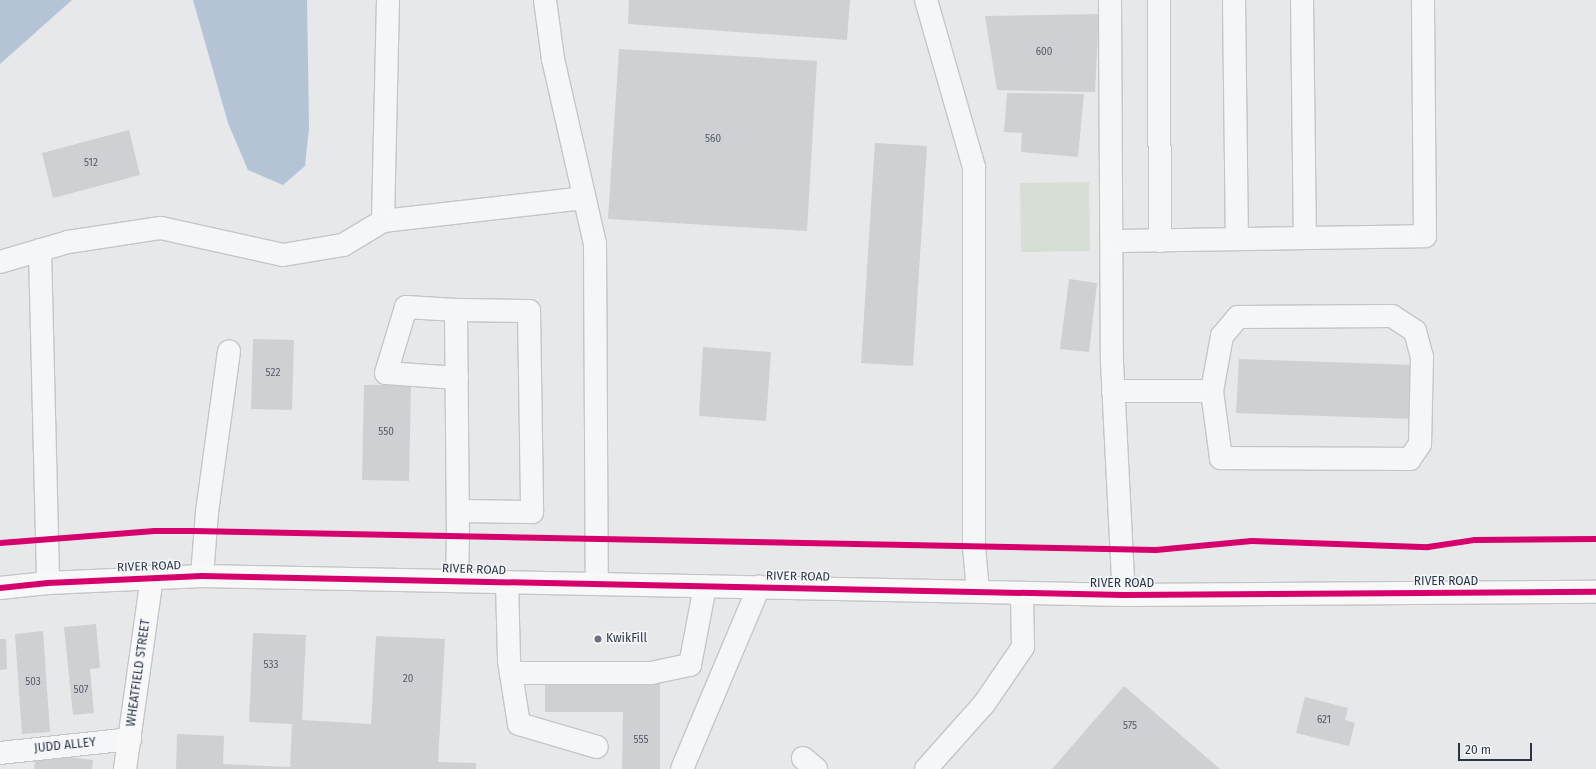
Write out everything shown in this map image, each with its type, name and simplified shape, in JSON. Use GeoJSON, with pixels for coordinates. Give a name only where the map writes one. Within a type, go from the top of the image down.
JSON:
{"type":"FeatureCollection","features":[{"type":"Feature","properties":{"kind":"main road","name":"RIVER ROAD"},"geometry":{"type":"LineString","coordinates":[[0,588],[48,583],[152,577],[202,576],[457,580],[1124,595],[1596,592]]}},
{"type":"Feature","properties":{"kind":"main road","name":"WHEATFIELD STREET"},"geometry":{"type":"LineString","coordinates":[[125,769],[152,577]]}},
{"type":"Feature","properties":{"kind":"lane"},"geometry":{"type":"LineString","coordinates":[[383,221],[388,0]]}},
{"type":"Feature","properties":{"kind":"lane"},"geometry":{"type":"LineString","coordinates":[[545,0],[553,59],[595,244],[597,583]]}},
{"type":"Feature","properties":{"kind":"lane"},"geometry":{"type":"LineString","coordinates":[[926,0],[974,168],[974,547],[978,591]]}},
{"type":"Feature","properties":{"kind":"lane"},"geometry":{"type":"LineString","coordinates":[[1110,0],[1113,391],[1124,595]]}},
{"type":"Feature","properties":{"kind":"lane"},"geometry":{"type":"LineString","coordinates":[[1159,0],[1160,241]]}},
{"type":"Feature","properties":{"kind":"lane"},"geometry":{"type":"LineString","coordinates":[[1234,0],[1237,239]]}},
{"type":"Feature","properties":{"kind":"lane"},"geometry":{"type":"LineString","coordinates":[[1302,0],[1305,238]]}},
{"type":"Feature","properties":{"kind":"lane"},"geometry":{"type":"LineString","coordinates":[[1113,241],[1425,236],[1423,0]]}},
{"type":"Feature","properties":{"kind":"lane"},"geometry":{"type":"LineString","coordinates":[[0,262],[68,242],[161,228],[283,255],[343,245],[383,221],[584,198]]}},
{"type":"Feature","properties":{"kind":"lane"},"geometry":{"type":"LineString","coordinates":[[40,250],[48,583]]}},
{"type":"Feature","properties":{"kind":"lane"},"geometry":{"type":"LineString","coordinates":[[457,378],[386,373],[406,308],[529,311],[532,512],[458,511]]}},
{"type":"Feature","properties":{"kind":"lane"},"geometry":{"type":"LineString","coordinates":[[456,310],[458,511],[457,580]]}},
{"type":"Feature","properties":{"kind":"lane"},"geometry":{"type":"LineString","coordinates":[[1392,316],[1415,331],[1422,357],[1420,444],[1410,459],[1221,458],[1212,391],[1222,336],[1238,318],[1392,316]]}},
{"type":"Feature","properties":{"kind":"lane"},"geometry":{"type":"LineString","coordinates":[[202,576],[207,512],[229,351]]}},
{"type":"Feature","properties":{"kind":"lane"},"geometry":{"type":"LineString","coordinates":[[1113,391],[1212,391]]}},
{"type":"Feature","properties":{"kind":"lane"},"geometry":{"type":"LineString","coordinates":[[507,582],[511,673],[519,724],[597,747]]}},
{"type":"Feature","properties":{"kind":"lane"},"geometry":{"type":"LineString","coordinates":[[511,673],[650,673],[690,665],[704,586]]}},
{"type":"Feature","properties":{"kind":"lane"},"geometry":{"type":"LineString","coordinates":[[682,769],[759,587]]}},
{"type":"Feature","properties":{"kind":"lane"},"geometry":{"type":"LineString","coordinates":[[926,769],[984,704],[1023,647],[1022,593]]}},
{"type":"Feature","properties":{"kind":"lane","name":"JUDD ALLEY"},"geometry":{"type":"LineString","coordinates":[[0,753],[130,738]]}},
{"type":"Feature","properties":{"kind":"shaded area"},"geometry":{"type":"Polygon","coordinates":[[[1089,182],[1090,251],[1021,252],[1020,183],[1089,182]]]}},
{"type":"Feature","properties":{"kind":"water"},"geometry":{"type":"Polygon","coordinates":[[[0,0],[72,0],[0,64],[0,0]]]}},
{"type":"Feature","properties":{"kind":"water"},"geometry":{"type":"Polygon","coordinates":[[[193,0],[307,0],[309,128],[305,166],[283,185],[248,170],[228,123],[193,0]]]}},
{"type":"Feature","properties":{"kind":"building"},"geometry":{"type":"Polygon","coordinates":[[[629,0],[850,0],[847,40],[628,24],[629,0]]]}},
{"type":"Feature","properties":{"kind":"building"},"geometry":{"type":"Polygon","coordinates":[[[1099,14],[1095,92],[997,90],[985,16],[1099,14]]]}},
{"type":"Feature","properties":{"kind":"building"},"geometry":{"type":"Polygon","coordinates":[[[619,49],[817,61],[807,231],[608,219],[619,49]]]}},
{"type":"Feature","properties":{"kind":"building"},"geometry":{"type":"Polygon","coordinates":[[[1007,93],[1084,94],[1078,157],[1021,152],[1022,133],[1004,132],[1007,93]]]}},
{"type":"Feature","properties":{"kind":"building"},"geometry":{"type":"Polygon","coordinates":[[[129,130],[140,175],[53,198],[42,153],[129,130]]]}},
{"type":"Feature","properties":{"kind":"building"},"geometry":{"type":"Polygon","coordinates":[[[875,143],[927,146],[913,366],[861,363],[875,143]]]}},
{"type":"Feature","properties":{"kind":"building"},"geometry":{"type":"Polygon","coordinates":[[[1069,279],[1097,283],[1089,352],[1060,349],[1069,279]]]}},
{"type":"Feature","properties":{"kind":"building"},"geometry":{"type":"Polygon","coordinates":[[[253,339],[294,340],[292,410],[251,409],[253,339]]]}},
{"type":"Feature","properties":{"kind":"building"},"geometry":{"type":"Polygon","coordinates":[[[703,347],[771,352],[766,421],[699,416],[703,347]]]}},
{"type":"Feature","properties":{"kind":"building"},"geometry":{"type":"Polygon","coordinates":[[[1239,359],[1414,365],[1412,419],[1236,413],[1239,359]]]}},
{"type":"Feature","properties":{"kind":"building"},"geometry":{"type":"Polygon","coordinates":[[[364,385],[411,385],[409,481],[362,480],[364,385]]]}},
{"type":"Feature","properties":{"kind":"building"},"geometry":{"type":"Polygon","coordinates":[[[96,624],[100,668],[90,669],[94,713],[73,715],[64,627],[96,624]]]}},
{"type":"Feature","properties":{"kind":"building"},"geometry":{"type":"Polygon","coordinates":[[[43,631],[50,732],[22,734],[15,634],[43,631]]]}},
{"type":"Feature","properties":{"kind":"building"},"geometry":{"type":"Polygon","coordinates":[[[253,633],[306,635],[302,720],[371,724],[376,636],[445,639],[438,762],[476,763],[476,769],[176,769],[177,734],[224,736],[223,764],[290,767],[292,724],[249,722],[253,633]]]}},
{"type":"Feature","properties":{"kind":"building"},"geometry":{"type":"Polygon","coordinates":[[[0,639],[6,639],[7,669],[0,670],[0,639]]]}},
{"type":"Feature","properties":{"kind":"building"},"geometry":{"type":"Polygon","coordinates":[[[545,680],[660,680],[660,769],[622,769],[623,712],[545,712],[545,680]]]}},
{"type":"Feature","properties":{"kind":"building"},"geometry":{"type":"Polygon","coordinates":[[[1124,686],[1220,769],[1052,769],[1124,686]]]}},
{"type":"Feature","properties":{"kind":"building"},"geometry":{"type":"Polygon","coordinates":[[[1305,697],[1348,708],[1345,720],[1355,723],[1349,746],[1296,733],[1305,697]]]}},
{"type":"Feature","properties":{"kind":"building"},"geometry":{"type":"Polygon","coordinates":[[[36,753],[93,760],[92,769],[34,769],[36,753]]]}},
{"type":"Feature","properties":{"kind":"cycle path"},"geometry":{"type":"LineString","coordinates":[[0,543],[155,531],[1156,550],[1252,541],[1428,547],[1475,540],[1596,539]]}},
{"type":"Feature","properties":{"kind":"cycle path"},"geometry":{"type":"LineString","coordinates":[[0,588],[48,583],[202,576],[1124,595],[1596,592]]}},
{"type":"Feature","properties":{"kind":"place","name":"KwikFill"},"geometry":{"type":"Point","coordinates":[598,639]}}]}
